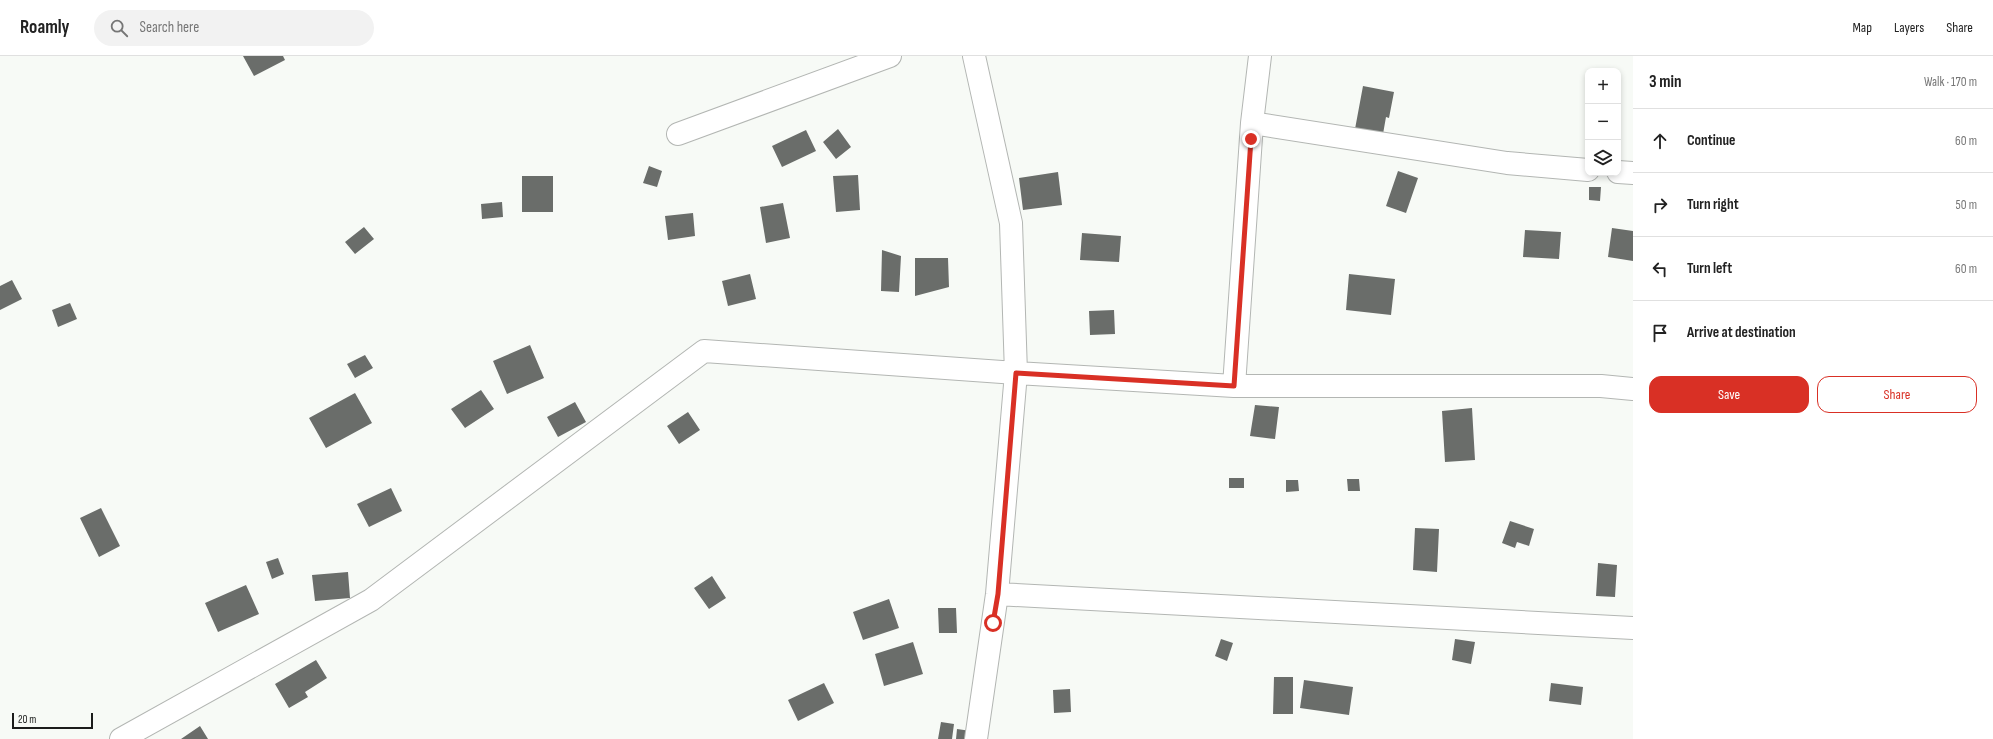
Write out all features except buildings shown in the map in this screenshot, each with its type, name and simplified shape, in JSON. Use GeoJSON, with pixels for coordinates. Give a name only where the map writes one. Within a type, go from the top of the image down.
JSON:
{"type":"FeatureCollection","features":[{"type":"Feature","properties":{"kind":"street"},"geometry":{"type":"LineString","coordinates":[[678,134],[890,56]]}},
{"type":"Feature","properties":{"kind":"street"},"geometry":{"type":"LineString","coordinates":[[974,56],[1011,223],[1016,373],[998,594],[976,739]]}},
{"type":"Feature","properties":{"kind":"street"},"geometry":{"type":"LineString","coordinates":[[1234,386],[1252,123],[1260,56]]}},
{"type":"Feature","properties":{"kind":"street"},"geometry":{"type":"LineString","coordinates":[[1252,123],[1507,162],[1585,170]]}},
{"type":"Feature","properties":{"kind":"street"},"geometry":{"type":"LineString","coordinates":[[1621,172],[1633,174]]}},
{"type":"Feature","properties":{"kind":"street"},"geometry":{"type":"LineString","coordinates":[[121,739],[371,600],[704,351],[1016,373],[1234,386],[1600,386],[1633,389]]}},
{"type":"Feature","properties":{"kind":"street"},"geometry":{"type":"LineString","coordinates":[[998,594],[1633,628]]}},
{"type":"Feature","properties":{"kind":"route"},"geometry":{"type":"LineString","coordinates":[[993,623],[998,594],[1016,373],[1234,386],[1251,139]]}}]}
